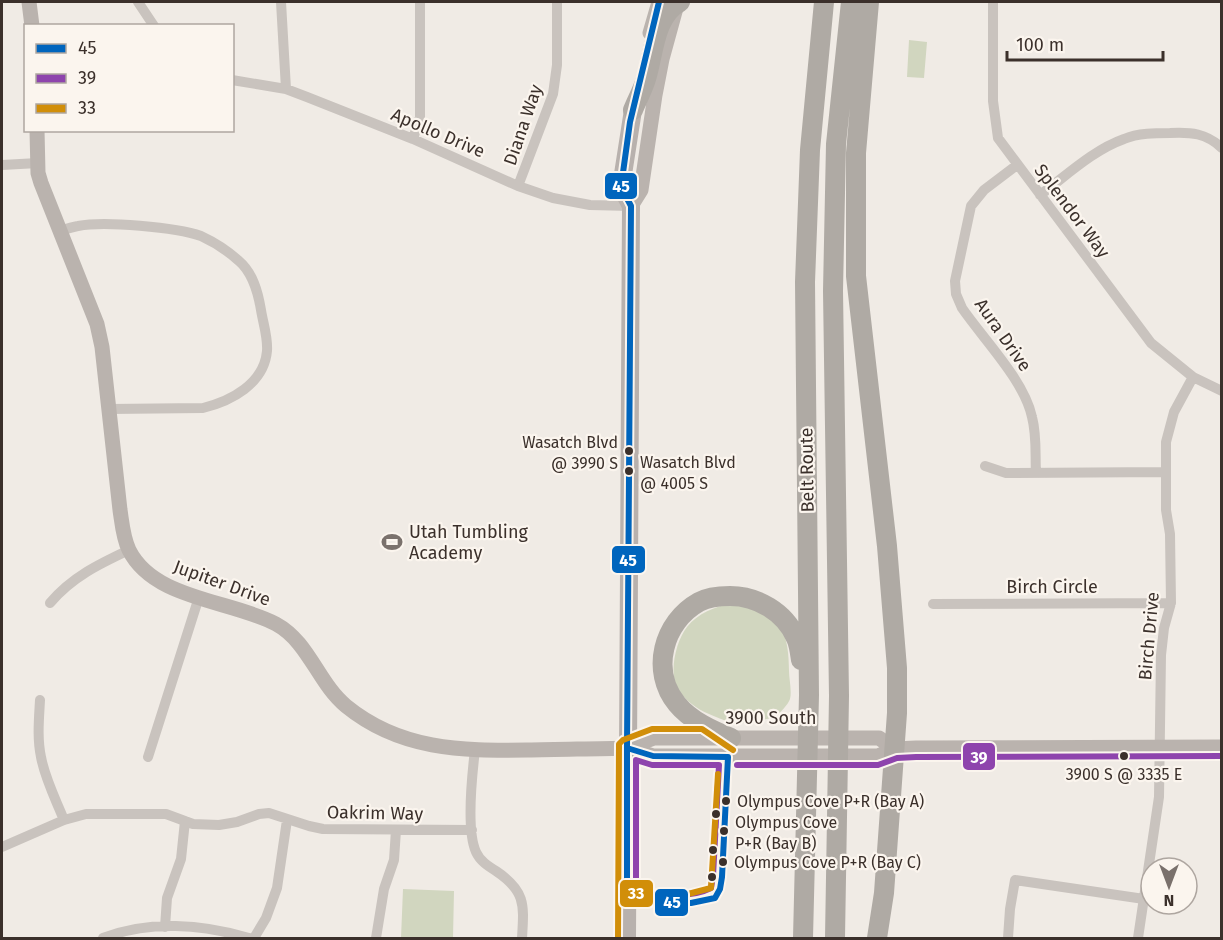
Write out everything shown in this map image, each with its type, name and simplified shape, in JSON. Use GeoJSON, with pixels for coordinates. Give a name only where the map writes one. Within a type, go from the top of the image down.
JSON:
{"type":"FeatureCollection","features":[{"type":"Feature","properties":{"kind":"highway"},"geometry":{"type":"LineString","coordinates":[[633,110],[646,81],[662,19],[674,2]]}},
{"type":"Feature","properties":{"kind":"highway","name":"Belt Route"},"geometry":{"type":"LineString","coordinates":[[803,939],[809,695],[805,282],[810,150],[824,2]]}},
{"type":"Feature","properties":{"kind":"highway","name":"Belt Route"},"geometry":{"type":"LineString","coordinates":[[835,939],[839,696],[833,291],[836,144],[851,2]]}},
{"type":"Feature","properties":{"kind":"highway"},"geometry":{"type":"LineString","coordinates":[[869,2],[856,153],[856,276],[887,546],[897,668],[895,749],[884,893],[877,939]]}},
{"type":"Feature","properties":{"kind":"highway"},"geometry":{"type":"LineString","coordinates":[[731,738],[697,722],[677,704],[662,670],[663,646],[672,628],[685,612],[700,601],[718,596],[740,596],[771,608],[782,617],[796,637],[809,695]]}},
{"type":"Feature","properties":{"kind":"main road"},"geometry":{"type":"LineString","coordinates":[[29,2],[32,24]]}},
{"type":"Feature","properties":{"kind":"main road"},"geometry":{"type":"LineString","coordinates":[[631,206],[641,190],[655,95],[674,2]]}},
{"type":"Feature","properties":{"kind":"main road"},"geometry":{"type":"LineString","coordinates":[[627,939],[631,206],[621,187],[633,110]]}},
{"type":"Feature","properties":{"kind":"main road","name":"Jupiter Drive"},"geometry":{"type":"LineString","coordinates":[[37,132],[41,183],[97,324],[123,532],[129,550],[151,575],[170,587],[262,618],[283,629],[303,649],[331,692],[359,717],[377,728],[408,740],[429,745],[475,750],[627,748]]}},
{"type":"Feature","properties":{"kind":"main road","name":"3900 South"},"geometry":{"type":"LineString","coordinates":[[627,748],[654,738],[879,738],[895,749]]}},
{"type":"Feature","properties":{"kind":"main road","name":"3900 South"},"geometry":{"type":"LineString","coordinates":[[627,748],[653,756],[707,757],[878,756],[895,749],[1221,747]]}},
{"type":"Feature","properties":{"kind":"street"},"geometry":{"type":"LineString","coordinates":[[138,2],[153,24]]}},
{"type":"Feature","properties":{"kind":"street"},"geometry":{"type":"LineString","coordinates":[[281,2],[286,89]]}},
{"type":"Feature","properties":{"kind":"street"},"geometry":{"type":"LineString","coordinates":[[413,140],[420,117],[420,2]]}},
{"type":"Feature","properties":{"kind":"street","name":"Diana Way"},"geometry":{"type":"LineString","coordinates":[[518,186],[553,94],[557,65],[557,2]]}},
{"type":"Feature","properties":{"kind":"street","name":"Splendor Way"},"geometry":{"type":"LineString","coordinates":[[993,2],[995,122],[998,138],[1151,343],[1193,377],[1221,391]]}},
{"type":"Feature","properties":{"kind":"street","name":"Apollo Drive"},"geometry":{"type":"LineString","coordinates":[[234,80],[286,89],[413,140],[518,186],[573,203],[631,206]]}},
{"type":"Feature","properties":{"kind":"street"},"geometry":{"type":"LineString","coordinates":[[1040,195],[1101,151],[1125,138],[1156,133],[1187,132],[1201,134],[1213,140],[1221,148]]}},
{"type":"Feature","properties":{"kind":"street"},"geometry":{"type":"LineString","coordinates":[[2,165],[38,163]]}},
{"type":"Feature","properties":{"kind":"street","name":"Aura Drive"},"geometry":{"type":"LineString","coordinates":[[1017,165],[984,190],[971,206],[955,281],[956,294],[962,308],[1016,382],[1027,401],[1035,435],[1036,474]]}},
{"type":"Feature","properties":{"kind":"street"},"geometry":{"type":"LineString","coordinates":[[60,231],[95,224],[176,229],[195,234],[218,245],[240,261],[248,271],[259,300],[267,351],[260,371],[245,389],[218,404],[203,408],[109,409]]}},
{"type":"Feature","properties":{"kind":"street","name":"Birch Drive"},"geometry":{"type":"LineString","coordinates":[[1150,856],[1158,797],[1161,656],[1164,628],[1171,603],[1170,534],[1166,510],[1168,430],[1174,412],[1193,377]]}},
{"type":"Feature","properties":{"kind":"street"},"geometry":{"type":"LineString","coordinates":[[985,466],[1006,473],[1036,474],[1166,472]]}},
{"type":"Feature","properties":{"kind":"street"},"geometry":{"type":"LineString","coordinates":[[50,603],[77,576],[129,550]]}},
{"type":"Feature","properties":{"kind":"street"},"geometry":{"type":"LineString","coordinates":[[148,757],[199,597]]}},
{"type":"Feature","properties":{"kind":"street","name":"Birch Circle"},"geometry":{"type":"LineString","coordinates":[[933,604],[1171,603]]}},
{"type":"Feature","properties":{"kind":"street"},"geometry":{"type":"LineString","coordinates":[[40,700],[41,758],[64,820]]}},
{"type":"Feature","properties":{"kind":"street"},"geometry":{"type":"LineString","coordinates":[[475,750],[472,830],[476,851],[481,860],[514,884],[521,896],[524,912],[522,939]]}},
{"type":"Feature","properties":{"kind":"street","name":"Oakrim Way"},"geometry":{"type":"LineString","coordinates":[[2,847],[82,814],[166,814],[200,825],[225,824],[264,813],[323,829],[472,830]]}},
{"type":"Feature","properties":{"kind":"street"},"geometry":{"type":"LineString","coordinates":[[103,939],[128,930],[165,927],[199,928],[252,939],[266,918],[277,888],[287,820]]}},
{"type":"Feature","properties":{"kind":"street"},"geometry":{"type":"LineString","coordinates":[[165,927],[167,898],[182,859],[185,821]]}},
{"type":"Feature","properties":{"kind":"street"},"geometry":{"type":"LineString","coordinates":[[376,939],[381,900],[394,860],[396,830]]}},
{"type":"Feature","properties":{"kind":"street"},"geometry":{"type":"LineString","coordinates":[[1008,939],[1015,880],[1139,898]]}},
{"type":"Feature","properties":{"kind":"street","name":"Birch Drive"},"geometry":{"type":"LineString","coordinates":[[1138,939],[1141,916]]}},
{"type":"Feature","properties":{"kind":"green space"},"geometry":{"type":"Polygon","coordinates":[[[909,40],[927,42],[924,78],[907,77],[909,40]]]}},
{"type":"Feature","properties":{"kind":"green space"},"geometry":{"type":"Polygon","coordinates":[[[731,603],[769,616],[783,631],[788,655],[791,696],[788,704],[776,717],[748,723],[727,721],[695,706],[677,688],[674,665],[683,633],[691,622],[702,614],[731,603]]]}},
{"type":"Feature","properties":{"kind":"green space"},"geometry":{"type":"Polygon","coordinates":[[[403,889],[454,891],[453,938],[401,938],[403,889]]]}},
{"type":"Feature","properties":{"kind":"transit line","name":"45"},"geometry":{"type":"LineString","coordinates":[[627,748],[631,206],[621,187],[630,122],[659,2]]}},
{"type":"Feature","properties":{"kind":"transit line","name":"33"},"geometry":{"type":"LineString","coordinates":[[618,938],[619,744],[623,740],[652,729],[702,729],[733,750]]}},
{"type":"Feature","properties":{"kind":"transit line","name":"45"},"geometry":{"type":"LineString","coordinates":[[627,748],[653,756],[728,757],[722,877],[720,889],[715,898],[691,903],[627,902],[627,748]]}},
{"type":"Feature","properties":{"kind":"transit line","name":"39"},"geometry":{"type":"LineString","coordinates":[[737,765],[878,765],[897,758],[916,757],[1222,756]]}},
{"type":"Feature","properties":{"kind":"transit line","name":"39"},"geometry":{"type":"LineString","coordinates":[[636,760],[652,765],[719,765],[711,888],[684,895],[636,893],[636,760]]}},
{"type":"Feature","properties":{"kind":"transit line","name":"33"},"geometry":{"type":"LineString","coordinates":[[627,893],[688,894],[711,888],[718,774]]}},
{"type":"Feature","properties":{"kind":"place","name":"Wasatch Blvd @ 3990 S"},"geometry":{"type":"Point","coordinates":[629,451]}},
{"type":"Feature","properties":{"kind":"place","name":"Wasatch Blvd @ 4005 S"},"geometry":{"type":"Point","coordinates":[629,471]}},
{"type":"Feature","properties":{"kind":"place","name":"Utah Tumbling Academy"},"geometry":{"type":"Point","coordinates":[392,542]}},
{"type":"Feature","properties":{"kind":"place","name":"3900 S @ 3335 E"},"geometry":{"type":"Point","coordinates":[1124,756]}},
{"type":"Feature","properties":{"kind":"place","name":"Olympus Cove P+R (Bay A)"},"geometry":{"type":"Point","coordinates":[726,801]}},
{"type":"Feature","properties":{"kind":"place","name":"Olympus Cove P+R (Bay B)"},"geometry":{"type":"Point","coordinates":[724,831]}},
{"type":"Feature","properties":{"kind":"place","name":"Olympus Cove P+R (Bay C)"},"geometry":{"type":"Point","coordinates":[723,862]}}]}
